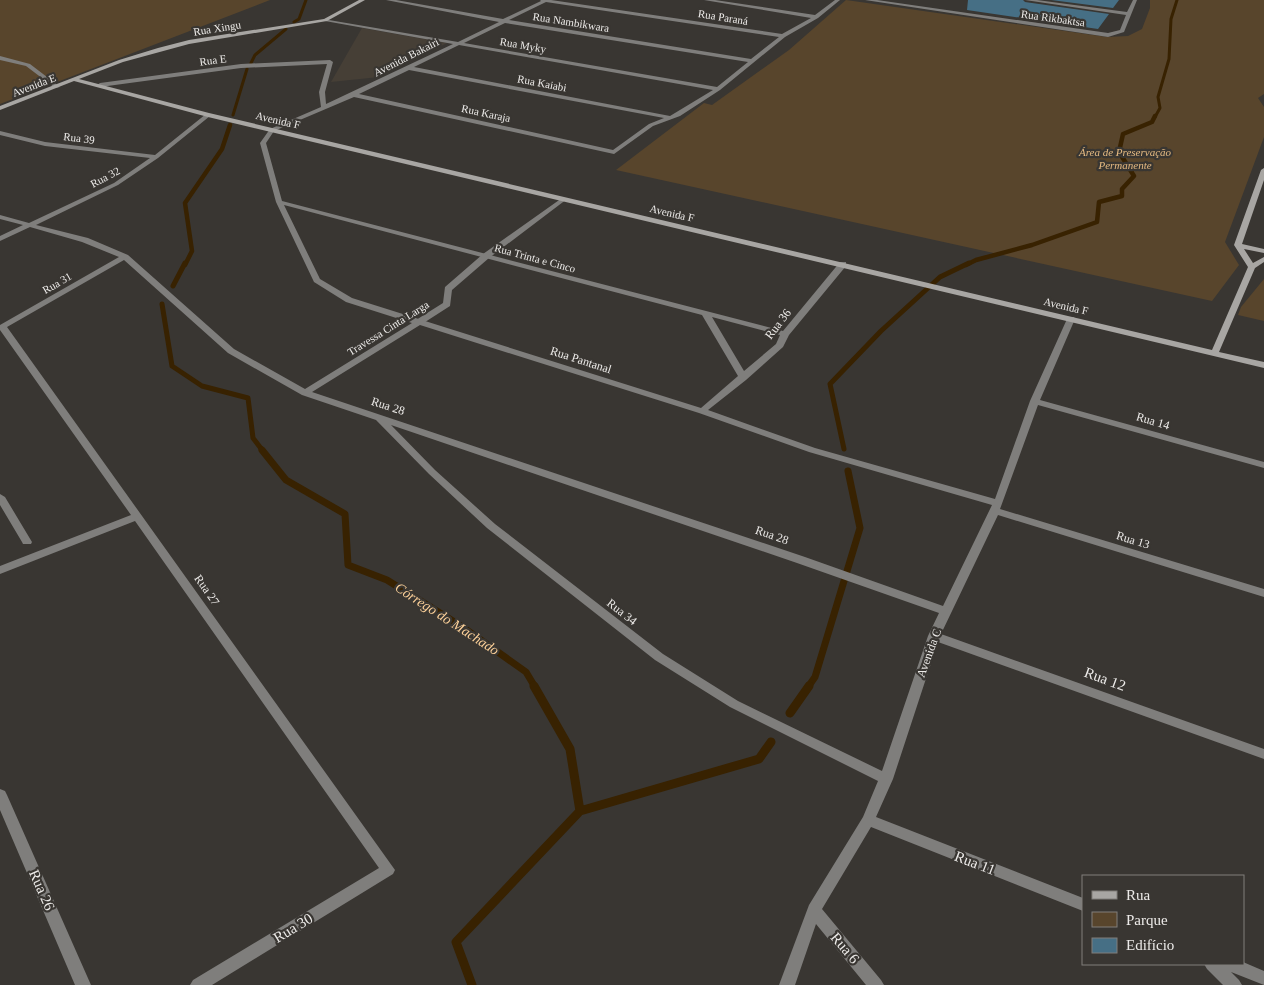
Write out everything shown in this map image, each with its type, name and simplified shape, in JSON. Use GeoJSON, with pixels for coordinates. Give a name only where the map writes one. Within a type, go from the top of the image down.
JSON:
{"type":"FeatureCollection","features":[{"type":"Feature","properties":{"kind":"street","name":"Rua Xingu"},"geometry":{"type":"LineString","coordinates":[[75,80],[121,61],[188,42],[326,20],[363,0]]}},
{"type":"Feature","properties":{"kind":"street","name":"Rua Nambikwara"},"geometry":{"type":"LineString","coordinates":[[388,0],[504,21],[752,61]]}},
{"type":"Feature","properties":{"kind":"street","name":"Avenida Bakairi"},"geometry":{"type":"LineString","coordinates":[[272,130],[409,68],[544,0]]}},
{"type":"Feature","properties":{"kind":"street","name":"Rua Paraná"},"geometry":{"type":"LineString","coordinates":[[544,0],[783,36]]}},
{"type":"Feature","properties":{"kind":"street"},"geometry":{"type":"LineString","coordinates":[[706,0],[816,17]]}},
{"type":"Feature","properties":{"kind":"street"},"geometry":{"type":"LineString","coordinates":[[671,118],[686,111],[718,89],[783,36],[816,17],[838,0]]}},
{"type":"Feature","properties":{"kind":"street","name":"Rua Rikbaktsa"},"geometry":{"type":"LineString","coordinates":[[867,0],[1108,35],[1117,34],[1122,31],[1128,14]]}},
{"type":"Feature","properties":{"kind":"street"},"geometry":{"type":"LineString","coordinates":[[1027,0],[1128,14],[1135,0]]}},
{"type":"Feature","properties":{"kind":"street","name":"Rua Myky"},"geometry":{"type":"LineString","coordinates":[[326,20],[718,89]]}},
{"type":"Feature","properties":{"kind":"street"},"geometry":{"type":"LineString","coordinates":[[0,58],[28,64],[57,86]]}},
{"type":"Feature","properties":{"kind":"street","name":"Rua E"},"geometry":{"type":"LineString","coordinates":[[100,86],[241,66],[330,62],[322,92],[324,108]]}},
{"type":"Feature","properties":{"kind":"street","name":"Rua Kaiabi"},"geometry":{"type":"LineString","coordinates":[[409,68],[671,118]]}},
{"type":"Feature","properties":{"kind":"street","name":"Avenida F"},"geometry":{"type":"LineString","coordinates":[[75,80],[208,115],[1264,365]]}},
{"type":"Feature","properties":{"kind":"street","name":"Avenida E"},"geometry":{"type":"LineString","coordinates":[[0,108],[75,80]]}},
{"type":"Feature","properties":{"kind":"street","name":"Rua Karaja"},"geometry":{"type":"LineString","coordinates":[[354,94],[614,152],[651,124],[671,118]]}},
{"type":"Feature","properties":{"kind":"street","name":"Rua 32"},"geometry":{"type":"LineString","coordinates":[[0,239],[116,184],[156,157],[208,115]]}},
{"type":"Feature","properties":{"kind":"street","name":"Rua Pantanal"},"geometry":{"type":"LineString","coordinates":[[272,130],[263,143],[279,202],[317,280],[349,300],[702,411],[812,450],[996,507]]}},
{"type":"Feature","properties":{"kind":"street","name":"Rua 39"},"geometry":{"type":"LineString","coordinates":[[0,133],[45,144],[156,157]]}},
{"type":"Feature","properties":{"kind":"street"},"geometry":{"type":"LineString","coordinates":[[1238,245],[1264,170]]}},
{"type":"Feature","properties":{"kind":"street","name":"Travessa Cinta Larga"},"geometry":{"type":"LineString","coordinates":[[304,393],[447,304],[448,288],[486,256],[564,199]]}},
{"type":"Feature","properties":{"kind":"street","name":"Rua Trinta e Cinco"},"geometry":{"type":"LineString","coordinates":[[279,202],[785,334]]}},
{"type":"Feature","properties":{"kind":"street","name":"Rua 28"},"geometry":{"type":"LineString","coordinates":[[0,217],[85,240],[125,257],[231,351],[304,393],[801,560],[945,611]]}},
{"type":"Feature","properties":{"kind":"street"},"geometry":{"type":"LineString","coordinates":[[1238,245],[1264,250]]}},
{"type":"Feature","properties":{"kind":"street"},"geometry":{"type":"LineString","coordinates":[[1238,245],[1252,267]]}},
{"type":"Feature","properties":{"kind":"street","name":"Rua 31"},"geometry":{"type":"LineString","coordinates":[[2,327],[125,257]]}},
{"type":"Feature","properties":{"kind":"street"},"geometry":{"type":"LineString","coordinates":[[1215,352],[1252,267],[1264,259]]}},
{"type":"Feature","properties":{"kind":"street","name":"Rua 36"},"geometry":{"type":"LineString","coordinates":[[702,411],[780,345],[785,334],[843,264]]}},
{"type":"Feature","properties":{"kind":"street"},"geometry":{"type":"LineString","coordinates":[[705,314],[743,378]]}},
{"type":"Feature","properties":{"kind":"street","name":"Avenida C"},"geometry":{"type":"LineString","coordinates":[[787,985],[814,910],[868,820],[886,779],[934,636],[996,507],[1035,401],[1071,319]]}},
{"type":"Feature","properties":{"kind":"street","name":"Rua 27"},"geometry":{"type":"LineString","coordinates":[[2,327],[388,870]]}},
{"type":"Feature","properties":{"kind":"street","name":"Rua 14"},"geometry":{"type":"LineString","coordinates":[[1035,401],[1264,465]]}},
{"type":"Feature","properties":{"kind":"street","name":"Rua 34"},"geometry":{"type":"LineString","coordinates":[[377,417],[432,472],[491,526],[658,658],[734,704],[886,779]]}},
{"type":"Feature","properties":{"kind":"street"},"geometry":{"type":"LineString","coordinates":[[0,497],[27,542]]}},
{"type":"Feature","properties":{"kind":"street","name":"Rua 13"},"geometry":{"type":"LineString","coordinates":[[996,507],[1264,593]]}},
{"type":"Feature","properties":{"kind":"street"},"geometry":{"type":"LineString","coordinates":[[0,570],[137,516]]}},
{"type":"Feature","properties":{"kind":"street","name":"Rua 12"},"geometry":{"type":"LineString","coordinates":[[934,636],[1264,754]]}},
{"type":"Feature","properties":{"kind":"street","name":"Rua 26"},"geometry":{"type":"LineString","coordinates":[[0,795],[83,985]]}},
{"type":"Feature","properties":{"kind":"street","name":"Rua 11"},"geometry":{"type":"LineString","coordinates":[[868,820],[1082,905]]}},
{"type":"Feature","properties":{"kind":"street","name":"Rua 30"},"geometry":{"type":"LineString","coordinates":[[198,985],[388,870]]}},
{"type":"Feature","properties":{"kind":"street","name":"Rua 6"},"geometry":{"type":"LineString","coordinates":[[814,910],[876,985]]}},
{"type":"Feature","properties":{"kind":"street"},"geometry":{"type":"LineString","coordinates":[[1213,965],[1234,985]]}},
{"type":"Feature","properties":{"kind":"street"},"geometry":{"type":"LineString","coordinates":[[1232,965],[1264,978]]}},
{"type":"Feature","properties":{"kind":"shaded area"},"geometry":{"type":"Polygon","coordinates":[[[362,28],[447,43],[379,77],[331,82],[362,28]]]}},
{"type":"Feature","properties":{"kind":"green space"},"geometry":{"type":"Polygon","coordinates":[[[0,0],[270,0],[0,104],[0,0]]]}},
{"type":"Feature","properties":{"kind":"green space","name":"Área de Preservação Permanente"},"geometry":{"type":"Polygon","coordinates":[[[846,0],[1107,37],[1128,36],[1142,29],[1150,8],[1150,0],[1264,0],[1264,94],[1258,98],[1264,107],[1264,137],[1225,242],[1239,265],[1212,301],[616,170],[704,103],[712,105],[789,50],[846,0]]]}},
{"type":"Feature","properties":{"kind":"green space"},"geometry":{"type":"Polygon","coordinates":[[[1264,279],[1264,321],[1238,315],[1241,307],[1264,279]]]}},
{"type":"Feature","properties":{"kind":"building"},"geometry":{"type":"Polygon","coordinates":[[[968,0],[1023,0],[1025,2],[1109,14],[1098,29],[967,10],[968,0]]]}},
{"type":"Feature","properties":{"kind":"building"},"geometry":{"type":"Polygon","coordinates":[[[1051,0],[1119,0],[1113,8],[1051,0]]]}},
{"type":"Feature","properties":{"kind":"waterway","name":"Córrego do Machado"},"geometry":{"type":"LineString","coordinates":[[294,22],[299,19],[306,0]]}},
{"type":"Feature","properties":{"kind":"waterway"},"geometry":{"type":"LineString","coordinates":[[1155,117],[1160,108],[1158,97],[1169,59],[1171,19],[1177,0]]}},
{"type":"Feature","properties":{"kind":"waterway","name":"Córrego do Machado"},"geometry":{"type":"LineString","coordinates":[[251,63],[255,55],[286,29]]}},
{"type":"Feature","properties":{"kind":"waterway","name":"Córrego do Machado"},"geometry":{"type":"LineString","coordinates":[[233,115],[247,69]]}},
{"type":"Feature","properties":{"kind":"waterway"},"geometry":{"type":"LineString","coordinates":[[966,265],[976,260],[1032,245],[1097,222],[1099,202],[1122,196],[1122,189],[1134,176],[1119,152],[1123,134],[1152,122],[1155,116]]}},
{"type":"Feature","properties":{"kind":"waterway","name":"Córrego do Machado"},"geometry":{"type":"LineString","coordinates":[[185,265],[192,251],[185,203],[222,149],[230,125]]}},
{"type":"Feature","properties":{"kind":"waterway","name":"Córrego do Machado"},"geometry":{"type":"LineString","coordinates":[[173,286],[185,263]]}},
{"type":"Feature","properties":{"kind":"waterway"},"geometry":{"type":"LineString","coordinates":[[844,449],[830,384],[881,331],[940,277],[969,263]]}},
{"type":"Feature","properties":{"kind":"waterway","name":"Córrego do Machado"},"geometry":{"type":"LineString","coordinates":[[162,304],[172,366],[202,386],[248,398],[253,438],[263,451]]}},
{"type":"Feature","properties":{"kind":"waterway","name":"Córrego do Machado"},"geometry":{"type":"LineString","coordinates":[[262,450],[286,480],[345,514],[348,565],[387,580],[464,628],[526,672],[535,687]]}},
{"type":"Feature","properties":{"kind":"waterway"},"geometry":{"type":"LineString","coordinates":[[808,687],[815,677],[860,528],[848,471]]}},
{"type":"Feature","properties":{"kind":"waterway","name":"Córrego do Machado"},"geometry":{"type":"LineString","coordinates":[[534,686],[570,749],[580,811]]}},
{"type":"Feature","properties":{"kind":"waterway"},"geometry":{"type":"LineString","coordinates":[[790,713],[809,686]]}},
{"type":"Feature","properties":{"kind":"waterway"},"geometry":{"type":"LineString","coordinates":[[580,811],[759,759],[771,742]]}},
{"type":"Feature","properties":{"kind":"waterway","name":"Córrego do Machado"},"geometry":{"type":"LineString","coordinates":[[472,985],[456,942],[580,811]]}}]}
